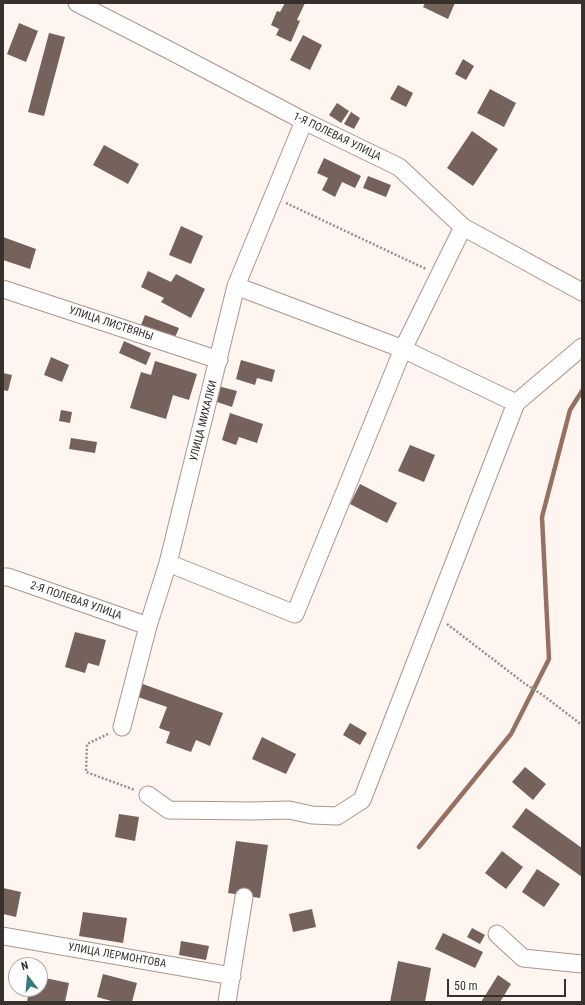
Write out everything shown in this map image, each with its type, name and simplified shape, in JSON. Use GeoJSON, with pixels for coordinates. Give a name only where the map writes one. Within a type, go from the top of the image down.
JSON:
{"type":"FeatureCollection","features":[{"type":"Feature","properties":{"kind":"street","name":"1-Я ПОЛЕВАЯ УЛИЦА"},"geometry":{"type":"LineString","coordinates":[[77,3],[304,121],[399,167],[463,227],[582,292]]}},
{"type":"Feature","properties":{"kind":"street","name":"УЛИЦА МИХАЛКИ"},"geometry":{"type":"LineString","coordinates":[[122,727],[148,626],[168,563],[236,286],[304,121]]}},
{"type":"Feature","properties":{"kind":"street"},"geometry":{"type":"LineString","coordinates":[[168,563],[295,614],[403,349],[463,227]]}},
{"type":"Feature","properties":{"kind":"street"},"geometry":{"type":"LineString","coordinates":[[236,286],[403,349],[516,403]]}},
{"type":"Feature","properties":{"kind":"street","name":"УЛИЦА ЛИСТВЯНЫ"},"geometry":{"type":"LineString","coordinates":[[3,289],[219,360]]}},
{"type":"Feature","properties":{"kind":"street"},"geometry":{"type":"LineString","coordinates":[[148,795],[169,810],[289,810],[312,815],[337,816],[362,800],[516,403],[582,347]]}},
{"type":"Feature","properties":{"kind":"street","name":"2-Я ПОЛЕВАЯ УЛИЦА"},"geometry":{"type":"LineString","coordinates":[[3,577],[8,577],[148,626]]}},
{"type":"Feature","properties":{"kind":"street"},"geometry":{"type":"LineString","coordinates":[[228,1002],[244,897]]}},
{"type":"Feature","properties":{"kind":"street"},"geometry":{"type":"LineString","coordinates":[[497,934],[524,958],[582,964]]}},
{"type":"Feature","properties":{"kind":"street","name":"УЛИЦА ЛЕРМОНТОВА"},"geometry":{"type":"LineString","coordinates":[[3,936],[232,976]]}},
{"type":"Feature","properties":{"kind":"path"},"geometry":{"type":"LineString","coordinates":[[273,197],[439,275]]}},
{"type":"Feature","properties":{"kind":"path"},"geometry":{"type":"LineString","coordinates":[[434,613],[582,726]]}},
{"type":"Feature","properties":{"kind":"path"},"geometry":{"type":"LineString","coordinates":[[122,727],[87,744],[86,772],[148,795]]}},
{"type":"Feature","properties":{"kind":"building"},"geometry":{"type":"Polygon","coordinates":[[[285,3],[305,3],[297,20],[300,21],[291,42],[276,35],[279,29],[271,25],[277,11],[280,12],[285,3]]]}},
{"type":"Feature","properties":{"kind":"building"},"geometry":{"type":"Polygon","coordinates":[[[425,3],[455,3],[448,19],[423,7],[425,3]]]}},
{"type":"Feature","properties":{"kind":"building"},"geometry":{"type":"Polygon","coordinates":[[[19,23],[38,31],[26,62],[7,54],[19,23]]]}},
{"type":"Feature","properties":{"kind":"building"},"geometry":{"type":"Polygon","coordinates":[[[49,33],[65,37],[44,116],[28,112],[49,33]]]}},
{"type":"Feature","properties":{"kind":"building"},"geometry":{"type":"Polygon","coordinates":[[[303,35],[322,45],[310,70],[290,60],[303,35]]]}},
{"type":"Feature","properties":{"kind":"building"},"geometry":{"type":"Polygon","coordinates":[[[463,59],[474,66],[466,80],[455,74],[463,59]]]}},
{"type":"Feature","properties":{"kind":"building"},"geometry":{"type":"Polygon","coordinates":[[[398,85],[413,93],[406,107],[390,99],[398,85]]]}},
{"type":"Feature","properties":{"kind":"building"},"geometry":{"type":"Polygon","coordinates":[[[490,89],[516,103],[504,127],[477,113],[490,89]]]}},
{"type":"Feature","properties":{"kind":"building"},"geometry":{"type":"Polygon","coordinates":[[[337,103],[349,111],[341,123],[329,115],[337,103]]]}},
{"type":"Feature","properties":{"kind":"building"},"geometry":{"type":"Polygon","coordinates":[[[351,112],[360,118],[354,129],[344,124],[351,112]]]}},
{"type":"Feature","properties":{"kind":"building"},"geometry":{"type":"Polygon","coordinates":[[[472,131],[498,149],[473,186],[447,168],[472,131]]]}},
{"type":"Feature","properties":{"kind":"building"},"geometry":{"type":"Polygon","coordinates":[[[104,145],[139,164],[128,184],[93,165],[104,145]]]}},
{"type":"Feature","properties":{"kind":"building"},"geometry":{"type":"Polygon","coordinates":[[[324,158],[361,176],[355,188],[342,182],[335,197],[322,190],[328,178],[317,173],[324,158]]]}},
{"type":"Feature","properties":{"kind":"building"},"geometry":{"type":"Polygon","coordinates":[[[368,176],[391,185],[386,197],[363,188],[368,176]]]}},
{"type":"Feature","properties":{"kind":"building"},"geometry":{"type":"Polygon","coordinates":[[[181,226],[203,236],[191,264],[169,255],[181,226]]]}},
{"type":"Feature","properties":{"kind":"building"},"geometry":{"type":"Polygon","coordinates":[[[3,237],[36,249],[30,269],[3,260],[3,237]]]}},
{"type":"Feature","properties":{"kind":"building"},"geometry":{"type":"Polygon","coordinates":[[[148,271],[171,282],[176,274],[205,289],[191,318],[161,302],[164,298],[141,287],[148,271]]]}},
{"type":"Feature","properties":{"kind":"building"},"geometry":{"type":"Polygon","coordinates":[[[145,315],[179,328],[173,342],[139,330],[145,315]]]}},
{"type":"Feature","properties":{"kind":"building"},"geometry":{"type":"Polygon","coordinates":[[[124,341],[151,353],[146,365],[119,353],[124,341]]]}},
{"type":"Feature","properties":{"kind":"building"},"geometry":{"type":"Polygon","coordinates":[[[51,357],[69,365],[62,382],[44,375],[51,357]]]}},
{"type":"Feature","properties":{"kind":"building"},"geometry":{"type":"Polygon","coordinates":[[[241,360],[275,370],[272,382],[257,378],[255,385],[236,379],[241,360]]]}},
{"type":"Feature","properties":{"kind":"building"},"geometry":{"type":"Polygon","coordinates":[[[155,361],[197,374],[189,400],[173,395],[166,419],[130,408],[141,372],[151,375],[155,361]]]}},
{"type":"Feature","properties":{"kind":"building"},"geometry":{"type":"Polygon","coordinates":[[[3,373],[12,375],[8,391],[3,390],[3,373]]]}},
{"type":"Feature","properties":{"kind":"building"},"geometry":{"type":"Polygon","coordinates":[[[218,386],[237,391],[232,407],[214,401],[218,386]]]}},
{"type":"Feature","properties":{"kind":"building"},"geometry":{"type":"Polygon","coordinates":[[[61,410],[72,412],[70,423],[59,421],[61,410]]]}},
{"type":"Feature","properties":{"kind":"building"},"geometry":{"type":"Polygon","coordinates":[[[230,413],[263,424],[257,443],[239,437],[236,445],[222,440],[230,413]]]}},
{"type":"Feature","properties":{"kind":"building"},"geometry":{"type":"Polygon","coordinates":[[[71,438],[97,442],[95,453],[69,449],[71,438]]]}},
{"type":"Feature","properties":{"kind":"building"},"geometry":{"type":"Polygon","coordinates":[[[410,445],[435,455],[424,482],[398,471],[410,445]]]}},
{"type":"Feature","properties":{"kind":"building"},"geometry":{"type":"Polygon","coordinates":[[[360,484],[397,503],[387,523],[350,504],[360,484]]]}},
{"type":"Feature","properties":{"kind":"building"},"geometry":{"type":"Polygon","coordinates":[[[75,632],[106,640],[99,666],[88,663],[85,673],[65,667],[75,632]]]}},
{"type":"Feature","properties":{"kind":"building"},"geometry":{"type":"Polygon","coordinates":[[[140,683],[223,713],[210,746],[196,740],[191,752],[166,743],[170,732],[159,728],[167,707],[135,696],[140,683]]]}},
{"type":"Feature","properties":{"kind":"building"},"geometry":{"type":"Polygon","coordinates":[[[350,723],[367,733],[360,745],[343,735],[350,723]]]}},
{"type":"Feature","properties":{"kind":"building"},"geometry":{"type":"Polygon","coordinates":[[[262,737],[296,754],[286,774],[252,759],[262,737]]]}},
{"type":"Feature","properties":{"kind":"building"},"geometry":{"type":"Polygon","coordinates":[[[525,767],[546,784],[533,800],[512,782],[525,767]]]}},
{"type":"Feature","properties":{"kind":"building"},"geometry":{"type":"Polygon","coordinates":[[[526,808],[582,848],[582,877],[512,827],[526,808]]]}},
{"type":"Feature","properties":{"kind":"building"},"geometry":{"type":"Polygon","coordinates":[[[119,814],[139,817],[135,841],[115,837],[119,814]]]}},
{"type":"Feature","properties":{"kind":"building"},"geometry":{"type":"Polygon","coordinates":[[[236,841],[268,845],[260,898],[228,893],[236,841]]]}},
{"type":"Feature","properties":{"kind":"building"},"geometry":{"type":"Polygon","coordinates":[[[502,851],[523,867],[506,889],[485,873],[502,851]]]}},
{"type":"Feature","properties":{"kind":"building"},"geometry":{"type":"Polygon","coordinates":[[[537,869],[560,884],[544,907],[522,892],[537,869]]]}},
{"type":"Feature","properties":{"kind":"building"},"geometry":{"type":"Polygon","coordinates":[[[3,888],[21,892],[16,917],[3,914],[3,888]]]}},
{"type":"Feature","properties":{"kind":"building"},"geometry":{"type":"Polygon","coordinates":[[[312,909],[316,927],[293,932],[289,914],[312,909]]]}},
{"type":"Feature","properties":{"kind":"building"},"geometry":{"type":"Polygon","coordinates":[[[83,912],[127,918],[123,943],[79,936],[83,912]]]}},
{"type":"Feature","properties":{"kind":"building"},"geometry":{"type":"Polygon","coordinates":[[[472,928],[485,935],[480,944],[467,937],[472,928]]]}},
{"type":"Feature","properties":{"kind":"building"},"geometry":{"type":"Polygon","coordinates":[[[443,933],[483,952],[475,968],[435,949],[443,933]]]}},
{"type":"Feature","properties":{"kind":"building"},"geometry":{"type":"Polygon","coordinates":[[[181,941],[209,946],[206,960],[179,955],[181,941]]]}},
{"type":"Feature","properties":{"kind":"building"},"geometry":{"type":"Polygon","coordinates":[[[398,961],[431,968],[425,1002],[390,1002],[398,961]]]}},
{"type":"Feature","properties":{"kind":"building"},"geometry":{"type":"Polygon","coordinates":[[[103,974],[137,983],[132,1002],[115,1002],[97,997],[103,974]]]}},
{"type":"Feature","properties":{"kind":"building"},"geometry":{"type":"Polygon","coordinates":[[[498,975],[511,984],[500,1002],[481,1002],[498,975]]]}},
{"type":"Feature","properties":{"kind":"building"},"geometry":{"type":"Polygon","coordinates":[[[48,979],[69,983],[65,1002],[27,1002],[28,997],[48,997],[48,979]]]}},
{"type":"Feature","properties":{"kind":"waterway"},"geometry":{"type":"LineString","coordinates":[[419,847],[511,734],[549,659],[542,517],[570,410],[582,391]]}}]}
